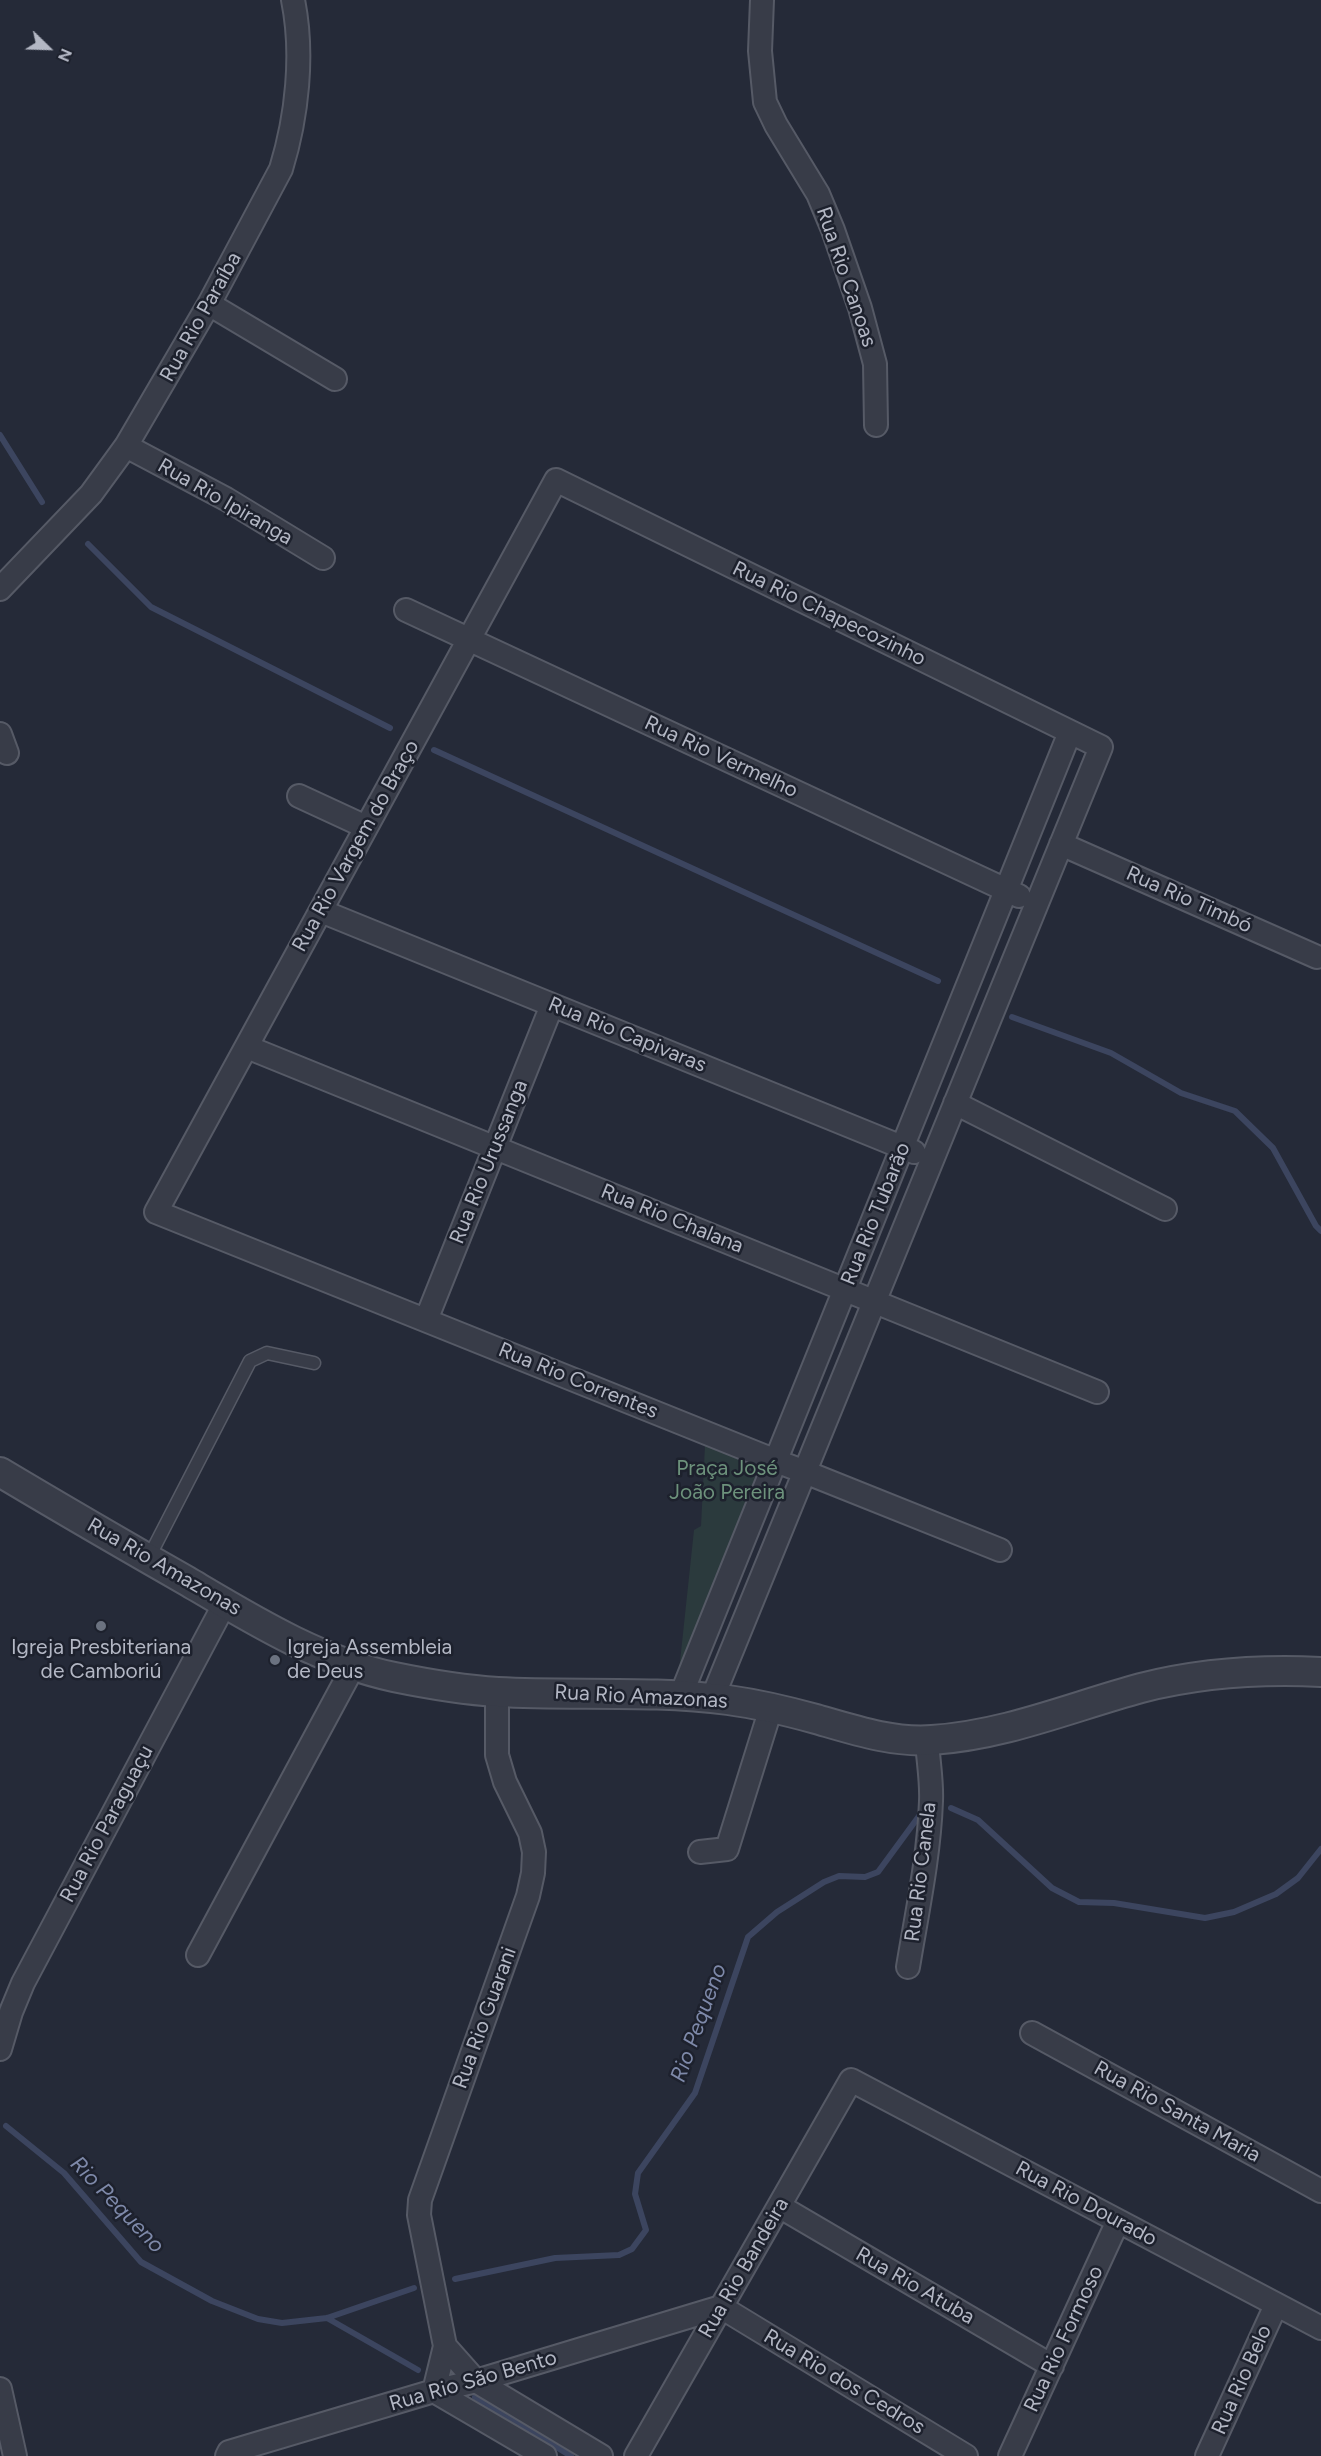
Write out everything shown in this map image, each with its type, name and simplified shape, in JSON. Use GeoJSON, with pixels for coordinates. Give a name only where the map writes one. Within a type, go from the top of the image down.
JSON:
{"type":"FeatureCollection","features":[{"type":"Feature","properties":{"kind":"street","name":"Rua Rio Paraíba"},"geometry":{"type":"LineString","coordinates":[[0,589],[91,494],[126,446],[209,304],[269,194],[281,169],[293,121],[297,61],[293,0]]}},
{"type":"Feature","properties":{"kind":"street","name":"Rua Rio Canoas"},"geometry":{"type":"LineString","coordinates":[[762,0],[760,51],[765,102],[776,125],[818,194],[860,308],[875,364],[876,426]]}},
{"type":"Feature","properties":{"kind":"street"},"geometry":{"type":"LineString","coordinates":[[209,304],[335,379]]}},
{"type":"Feature","properties":{"kind":"street","name":"Rua Rio Ipiranga"},"geometry":{"type":"LineString","coordinates":[[126,446],[226,499],[323,558]]}},
{"type":"Feature","properties":{"kind":"street","name":"Rua Rio Vargem do Braço"},"geometry":{"type":"LineString","coordinates":[[156,1212],[556,480]]}},
{"type":"Feature","properties":{"kind":"street","name":"Rua Rio Chapecozinho"},"geometry":{"type":"LineString","coordinates":[[556,480],[1101,747]]}},
{"type":"Feature","properties":{"kind":"street","name":"Rua Rio Vermelho"},"geometry":{"type":"LineString","coordinates":[[406,610],[1037,904]]}},
{"type":"Feature","properties":{"kind":"street","name":"Rua Rio Tubarão"},"geometry":{"type":"LineString","coordinates":[[681,1695],[1070,732]]}},
{"type":"Feature","properties":{"kind":"street","name":"Rua Rio Tubarão"},"geometry":{"type":"LineString","coordinates":[[712,1699],[1101,747]]}},
{"type":"Feature","properties":{"kind":"street"},"geometry":{"type":"LineString","coordinates":[[299,796],[366,827]]}},
{"type":"Feature","properties":{"kind":"street","name":"Rua Rio Timbó"},"geometry":{"type":"LineString","coordinates":[[1061,844],[1317,957]]}},
{"type":"Feature","properties":{"kind":"street","name":"Rua Rio Capivaras"},"geometry":{"type":"LineString","coordinates":[[321,911],[932,1159]]}},
{"type":"Feature","properties":{"kind":"street","name":"Rua Rio Urussanga"},"geometry":{"type":"LineString","coordinates":[[426,1320],[552,1005]]}},
{"type":"Feature","properties":{"kind":"street","name":"Rua Rio Chalana"},"geometry":{"type":"LineString","coordinates":[[247,1047],[1097,1392]]}},
{"type":"Feature","properties":{"kind":"street"},"geometry":{"type":"LineString","coordinates":[[955,1103],[1165,1209]]}},
{"type":"Feature","properties":{"kind":"street","name":"Rua Rio Correntes"},"geometry":{"type":"LineString","coordinates":[[156,1212],[1000,1550]]}},
{"type":"Feature","properties":{"kind":"street","name":"Rua Rio Amazonas"},"geometry":{"type":"LineString","coordinates":[[0,1472],[225,1603],[318,1653],[353,1667],[422,1682],[497,1692],[681,1695],[771,1708],[876,1735],[927,1740],[965,1737],[1003,1730],[1142,1688],[1196,1677],[1261,1671],[1321,1672]]}},
{"type":"Feature","properties":{"kind":"street","name":"Rua Rio Paraguaçu"},"geometry":{"type":"LineString","coordinates":[[0,2049],[10,2012],[23,1983],[225,1603]]}},
{"type":"Feature","properties":{"kind":"street"},"geometry":{"type":"LineString","coordinates":[[198,1956],[353,1667]]}},
{"type":"Feature","properties":{"kind":"street","name":"Rua Rio Guarani"},"geometry":{"type":"LineString","coordinates":[[435,2391],[445,2346],[419,2215],[420,2200],[528,1896],[533,1873],[534,1852],[530,1833],[505,1782],[497,1755],[497,1692]]}},
{"type":"Feature","properties":{"kind":"street"},"geometry":{"type":"LineString","coordinates":[[700,1852],[727,1849],[771,1708]]}},
{"type":"Feature","properties":{"kind":"street","name":"Rua Rio Canela"},"geometry":{"type":"LineString","coordinates":[[908,1967],[928,1843],[932,1798],[927,1740]]}},
{"type":"Feature","properties":{"kind":"street","name":"Rua Rio Santa Maria"},"geometry":{"type":"LineString","coordinates":[[1032,2033],[1321,2191]]}},
{"type":"Feature","properties":{"kind":"street","name":"Rua Rio Bandeira"},"geometry":{"type":"LineString","coordinates":[[636,2456],[851,2080]]}},
{"type":"Feature","properties":{"kind":"street","name":"Rua Rio Dourado"},"geometry":{"type":"LineString","coordinates":[[851,2080],[1321,2328]]}},
{"type":"Feature","properties":{"kind":"street","name":"Rua Rio Atuba"},"geometry":{"type":"LineString","coordinates":[[779,2206],[1052,2366]]}},
{"type":"Feature","properties":{"kind":"street","name":"Rua Rio Formoso"},"geometry":{"type":"LineString","coordinates":[[1010,2456],[1118,2221]]}},
{"type":"Feature","properties":{"kind":"street","name":"Rua Rio Belo"},"geometry":{"type":"LineString","coordinates":[[1208,2456],[1276,2305]]}},
{"type":"Feature","properties":{"kind":"street","name":"Rua Rio São Bento"},"geometry":{"type":"LineString","coordinates":[[227,2456],[229,2452],[721,2307]]}},
{"type":"Feature","properties":{"kind":"street","name":"Rua Rio dos Cedros"},"geometry":{"type":"LineString","coordinates":[[721,2307],[966,2456]]}},
{"type":"Feature","properties":{"kind":"street"},"geometry":{"type":"LineString","coordinates":[[445,2346],[476,2381],[601,2456]]}},
{"type":"Feature","properties":{"kind":"street"},"geometry":{"type":"LineString","coordinates":[[0,2389],[15,2456]]}},
{"type":"Feature","properties":{"kind":"street"},"geometry":{"type":"LineString","coordinates":[[435,2391],[545,2456]]}},
{"type":"Feature","properties":{"kind":"lane"},"geometry":{"type":"LineString","coordinates":[[148,1559],[250,1361],[267,1353],[314,1363]]}},
{"type":"Feature","properties":{"kind":"green space","name":"Praça José João Pereira"},"geometry":{"type":"Polygon","coordinates":[[[705,1445],[760,1466],[679,1671],[694,1530],[701,1526],[705,1445]]]}},
{"type":"Feature","properties":{"kind":"waterway"},"geometry":{"type":"LineString","coordinates":[[0,435],[42,502]]}},
{"type":"Feature","properties":{"kind":"waterway"},"geometry":{"type":"LineString","coordinates":[[88,544],[151,607],[390,728]]}},
{"type":"Feature","properties":{"kind":"waterway"},"geometry":{"type":"LineString","coordinates":[[434,750],[938,981]]}},
{"type":"Feature","properties":{"kind":"waterway"},"geometry":{"type":"LineString","coordinates":[[1012,1017],[1111,1053],[1181,1093],[1235,1111],[1273,1148],[1316,1226],[1321,1231]]}},
{"type":"Feature","properties":{"kind":"waterway","name":"Rio Pequeno"},"geometry":{"type":"LineString","coordinates":[[951,1808],[978,1820],[1052,1888],[1079,1902],[1114,1903],[1205,1918],[1234,1912],[1276,1894],[1298,1878],[1321,1849]]}},
{"type":"Feature","properties":{"kind":"waterway","name":"Rio Pequeno"},"geometry":{"type":"LineString","coordinates":[[455,2279],[555,2258],[619,2255],[632,2249],[646,2230],[635,2194],[638,2173],[695,2093],[748,1937],[777,1912],[824,1882],[839,1876],[865,1877],[878,1872],[922,1812]]}},
{"type":"Feature","properties":{"kind":"waterway","name":"Rio Pequeno"},"geometry":{"type":"LineString","coordinates":[[6,2126],[64,2173],[141,2262],[212,2301],[258,2319],[282,2323],[327,2318],[414,2288]]}},
{"type":"Feature","properties":{"kind":"waterway"},"geometry":{"type":"LineString","coordinates":[[327,2318],[418,2370]]}},
{"type":"Feature","properties":{"kind":"waterway"},"geometry":{"type":"LineString","coordinates":[[475,2397],[571,2456]]}},
{"type":"Feature","properties":{"kind":"place","name":"Igreja Presbiteriana de Camboriú"},"geometry":{"type":"Point","coordinates":[101,1626]}},
{"type":"Feature","properties":{"kind":"place","name":"Igreja Assembleia de Deus"},"geometry":{"type":"Point","coordinates":[275,1660]}}]}
